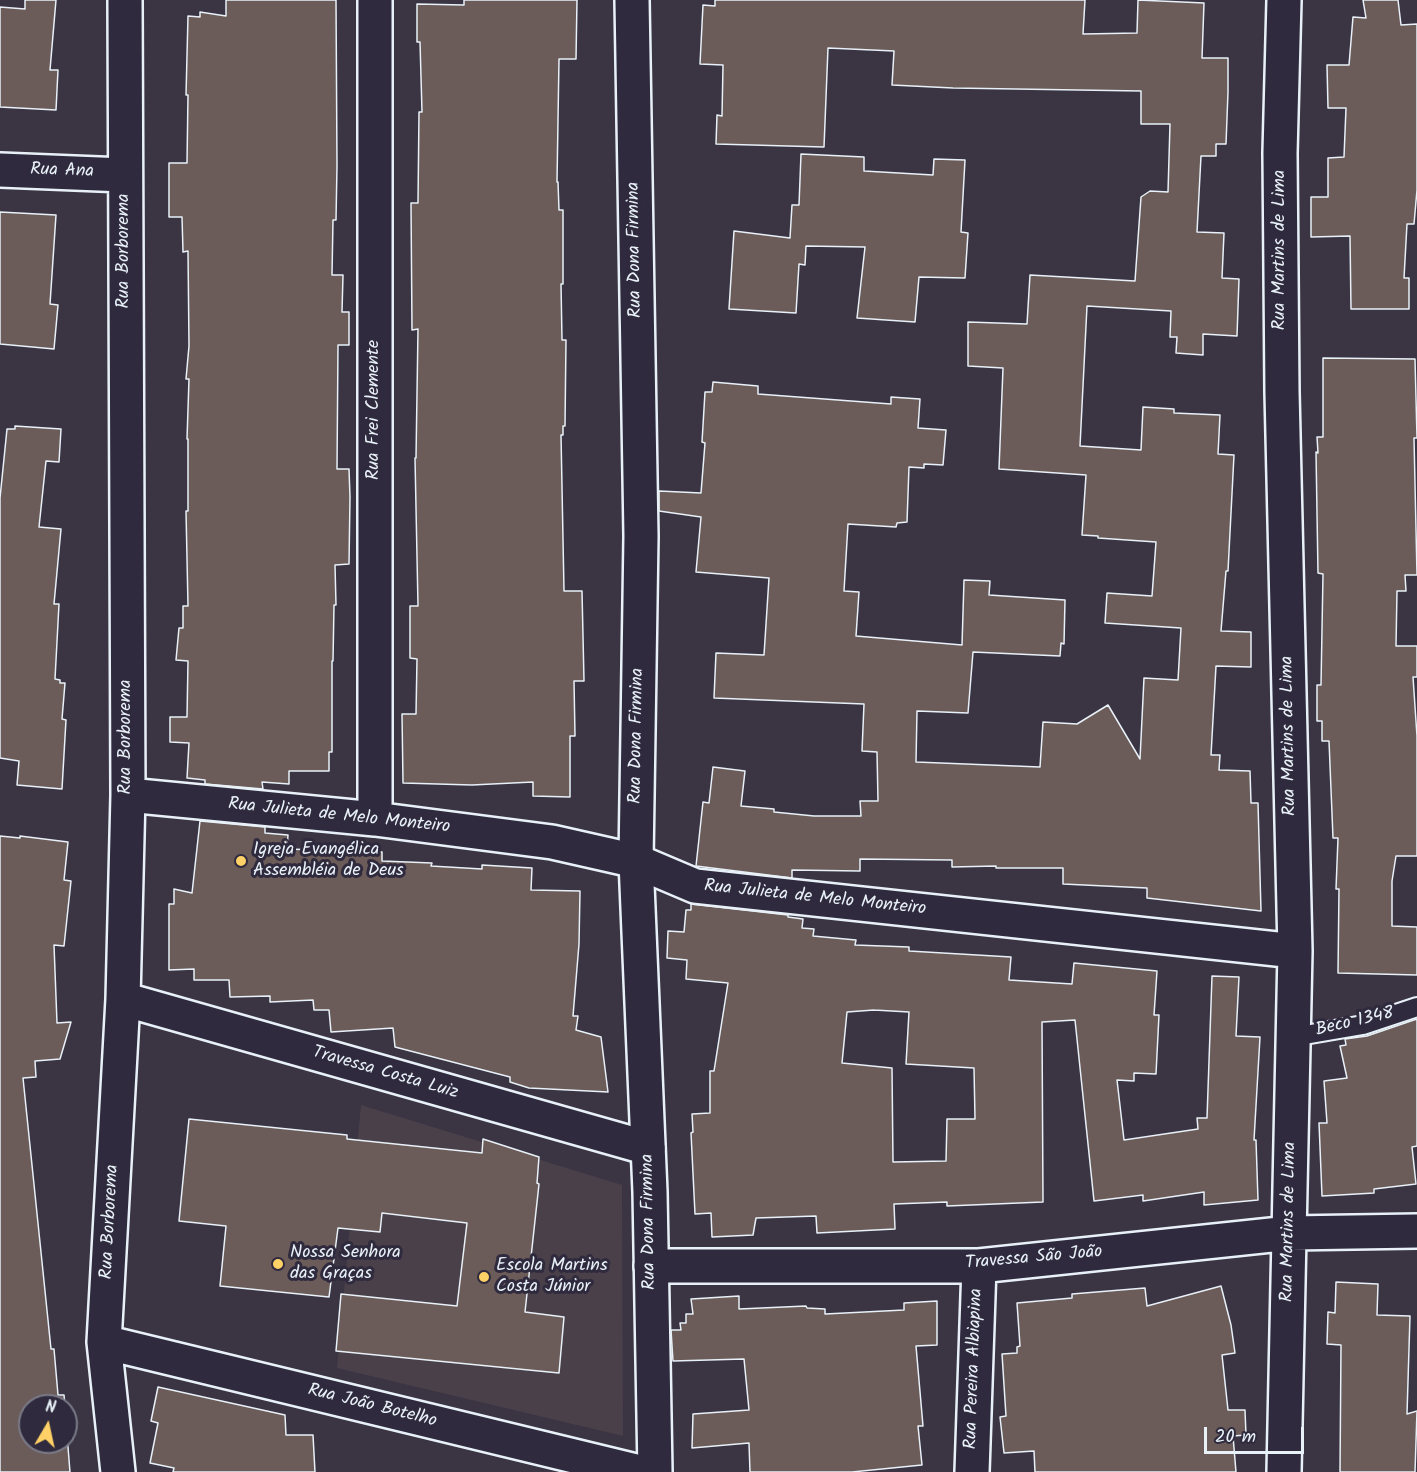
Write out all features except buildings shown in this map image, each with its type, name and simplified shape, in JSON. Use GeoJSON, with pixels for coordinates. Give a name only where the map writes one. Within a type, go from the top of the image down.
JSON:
{"type":"FeatureCollection","features":[{"type":"Feature","properties":{"kind":"street","name":"Rua Borborema"},"geometry":{"type":"LineString","coordinates":[[118,1472],[104,1342],[123,999],[128,795],[125,0]]}},
{"type":"Feature","properties":{"kind":"street","name":"Rua Frei Clemente"},"geometry":{"type":"LineString","coordinates":[[375,0],[375,819]]}},
{"type":"Feature","properties":{"kind":"street","name":"Rua Dona Firmina"},"geometry":{"type":"LineString","coordinates":[[632,0],[641,536],[636,861],[648,1148],[655,1472]]}},
{"type":"Feature","properties":{"kind":"street","name":"Rua Martins de Lima"},"geometry":{"type":"LineString","coordinates":[[1284,0],[1280,153],[1282,368],[1295,951],[1284,1472]]}},
{"type":"Feature","properties":{"kind":"street","name":"Rua Ana"},"geometry":{"type":"LineString","coordinates":[[0,170],[124,175]]}},
{"type":"Feature","properties":{"kind":"street","name":"Rua Julieta de Melo Monteiro"},"geometry":{"type":"LineString","coordinates":[[128,795],[375,819],[552,842],[636,861],[695,886],[1295,951]]}},
{"type":"Feature","properties":{"kind":"street","name":"Travessa Costa Luiz"},"geometry":{"type":"LineString","coordinates":[[123,999],[648,1148]]}},
{"type":"Feature","properties":{"kind":"street","name":"Travessa São João"},"geometry":{"type":"LineString","coordinates":[[651,1266],[979,1266],[1290,1233],[1417,1231]]}},
{"type":"Feature","properties":{"kind":"street","name":"Rua Pereira Albiapina"},"geometry":{"type":"LineString","coordinates":[[972,1472],[979,1266]]}},
{"type":"Feature","properties":{"kind":"street","name":"Rua João Botelho"},"geometry":{"type":"LineString","coordinates":[[104,1342],[640,1472]]}},
{"type":"Feature","properties":{"kind":"lane","name":"Beco 1348"},"geometry":{"type":"LineString","coordinates":[[1293,1037],[1363,1025],[1417,1007]]}},
{"type":"Feature","properties":{"kind":"shaded area","name":"Escola Martins Costa Júnior"},"geometry":{"type":"Polygon","coordinates":[[[361,1105],[622,1185],[623,1436],[337,1368],[361,1105]]]}},
{"type":"Feature","properties":{"kind":"place","name":"Igreja Evangélica Assembléia de Deus"},"geometry":{"type":"Point","coordinates":[241,861]}},
{"type":"Feature","properties":{"kind":"place","name":"Nossa Senhora das Graças"},"geometry":{"type":"Point","coordinates":[278,1264]}},
{"type":"Feature","properties":{"kind":"place","name":"Escola Martins Costa Júnior"},"geometry":{"type":"Point","coordinates":[484,1277]}}]}
